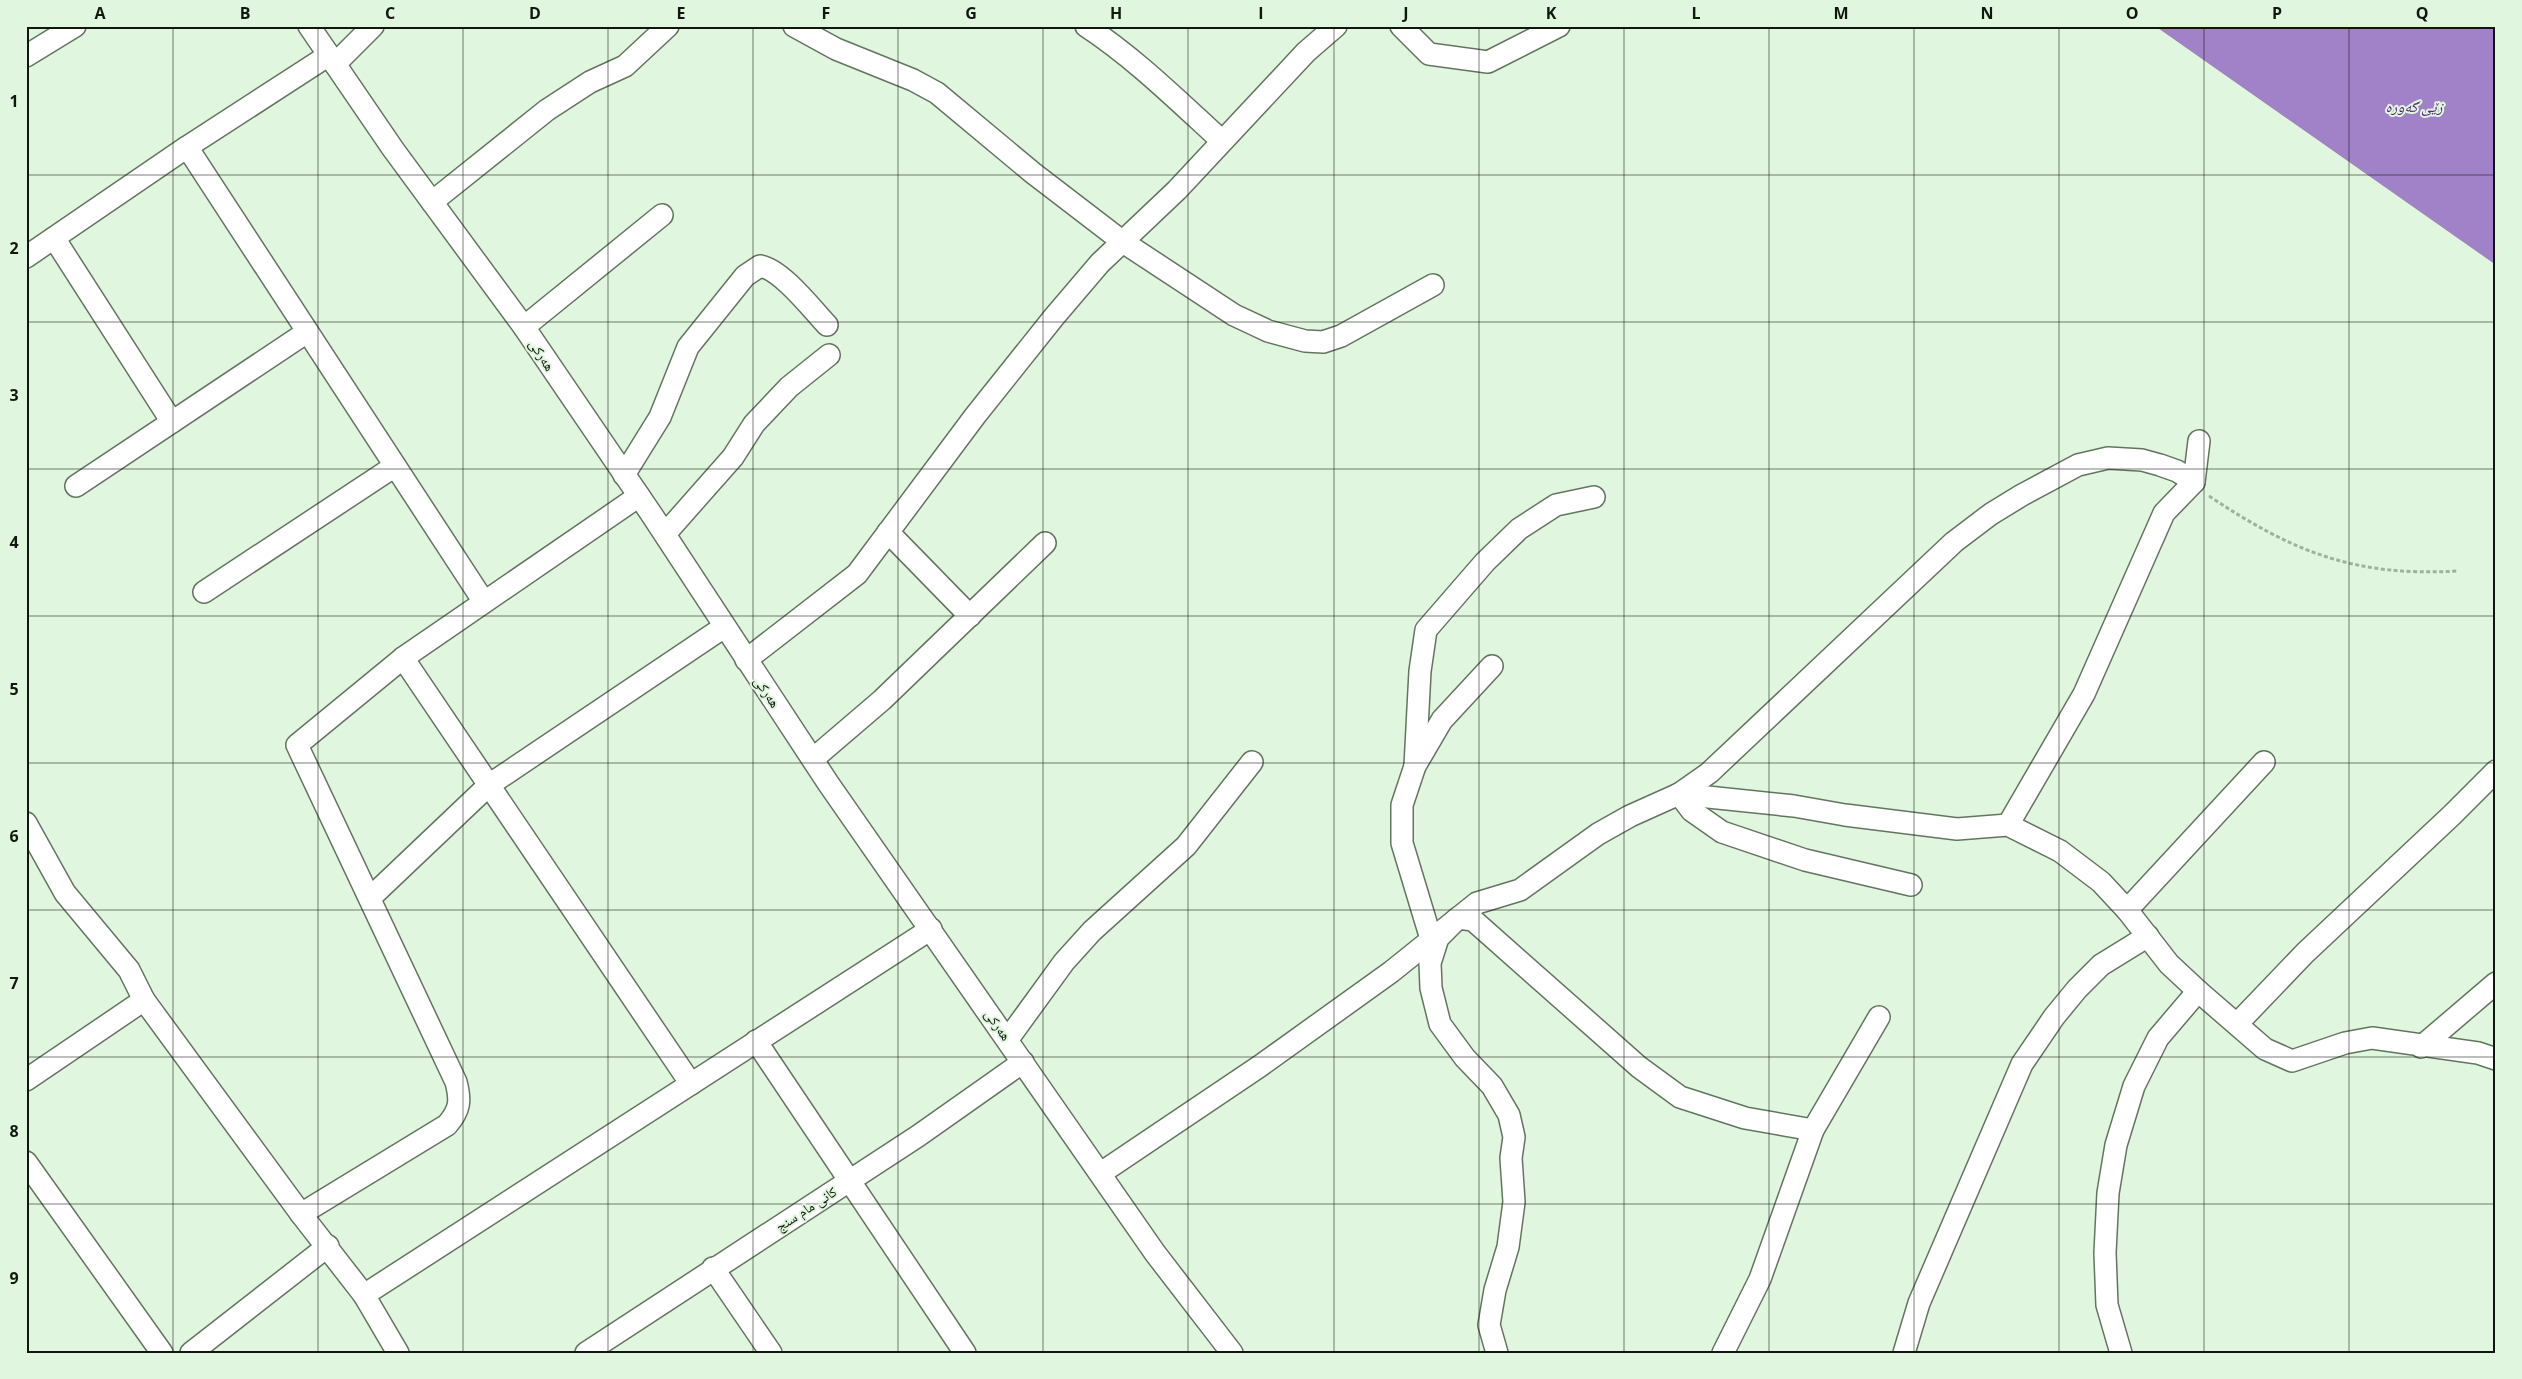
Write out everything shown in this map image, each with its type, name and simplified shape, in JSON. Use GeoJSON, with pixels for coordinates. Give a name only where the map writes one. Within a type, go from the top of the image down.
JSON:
{"type":"FeatureCollection","features":[{"type":"Feature","properties":{"kind":"street"},"geometry":{"type":"LineString","coordinates":[[26,56],[74,26]]}},
{"type":"Feature","properties":{"kind":"street","name":"هەرکی"},"geometry":{"type":"LineString","coordinates":[[309,26],[432,202],[524,327],[639,496],[724,627],[814,760],[1155,1253],[1232,1353]]}},
{"type":"Feature","properties":{"kind":"street"},"geometry":{"type":"LineString","coordinates":[[26,256],[187,147],[332,59],[373,26]]}},
{"type":"Feature","properties":{"kind":"street"},"geometry":{"type":"LineString","coordinates":[[432,202],[546,110],[590,82],[625,66],[668,26]]}},
{"type":"Feature","properties":{"kind":"street"},"geometry":{"type":"LineString","coordinates":[[794,26],[836,49],[913,80],[937,93],[1033,173],[1122,242],[1234,316],[1268,331],[1305,341],[1323,342],[1341,336],[1433,285]]}},
{"type":"Feature","properties":{"kind":"street"},"geometry":{"type":"LineString","coordinates":[[1086,26],[1109,41],[1151,75],[1222,141]]}},
{"type":"Feature","properties":{"kind":"street"},"geometry":{"type":"LineString","coordinates":[[746,660],[857,574],[1054,317],[1100,263],[1177,190],[1306,52],[1336,26]]}},
{"type":"Feature","properties":{"kind":"street"},"geometry":{"type":"LineString","coordinates":[[1401,26],[1429,54],[1488,62],[1559,26]]}},
{"type":"Feature","properties":{"kind":"street"},"geometry":{"type":"LineString","coordinates":[[187,147],[484,602]]}},
{"type":"Feature","properties":{"kind":"street"},"geometry":{"type":"LineString","coordinates":[[524,327],[662,215]]}},
{"type":"Feature","properties":{"kind":"street"},"geometry":{"type":"LineString","coordinates":[[54,238],[172,422]]}},
{"type":"Feature","properties":{"kind":"street"},"geometry":{"type":"LineString","coordinates":[[624,475],[660,417],[688,347],[745,276],[760,266],[768,268],[785,281],[827,324]]}},
{"type":"Feature","properties":{"kind":"street"},"geometry":{"type":"LineString","coordinates":[[76,486],[307,332]]}},
{"type":"Feature","properties":{"kind":"street"},"geometry":{"type":"LineString","coordinates":[[664,534],[733,457],[754,424],[789,387],[829,355]]}},
{"type":"Feature","properties":{"kind":"street"},"geometry":{"type":"LineString","coordinates":[[2008,825],[2084,694],[2164,513],[2194,482],[2199,442]]}},
{"type":"Feature","properties":{"kind":"street"},"geometry":{"type":"LineString","coordinates":[[1101,1173],[1267,1060],[1391,972],[1477,903],[1520,890],[1598,834],[1630,816],[1679,794],[1708,773],[1954,542],[1990,514],[2078,465],[2108,458],[2142,460],[2160,464],[2177,471],[2194,482]]}},
{"type":"Feature","properties":{"kind":"street"},"geometry":{"type":"LineString","coordinates":[[204,592],[395,466]]}},
{"type":"Feature","properties":{"kind":"street"},"geometry":{"type":"LineString","coordinates":[[301,1214],[446,1125],[457,1113],[460,1100],[456,1082],[297,745],[403,658],[639,496]]}},
{"type":"Feature","properties":{"kind":"street"},"geometry":{"type":"LineString","coordinates":[[1416,766],[1420,671],[1426,630],[1485,562],[1518,529],[1556,505],[1594,497]]}},
{"type":"Feature","properties":{"kind":"street"},"geometry":{"type":"LineString","coordinates":[[888,532],[970,616]]}},
{"type":"Feature","properties":{"kind":"street"},"geometry":{"type":"LineString","coordinates":[[814,760],[882,700],[1045,543]]}},
{"type":"Feature","properties":{"kind":"street"},"geometry":{"type":"LineString","coordinates":[[370,898],[489,786],[724,627]]}},
{"type":"Feature","properties":{"kind":"street"},"geometry":{"type":"LineString","coordinates":[[403,658],[691,1084]]}},
{"type":"Feature","properties":{"kind":"street"},"geometry":{"type":"LineString","coordinates":[[1431,939],[1402,843],[1402,805],[1416,766],[1442,720],[1492,666]]}},
{"type":"Feature","properties":{"kind":"street"},"geometry":{"type":"LineString","coordinates":[[1008,1039],[1075,950],[1092,931],[1186,846],[1252,762]]}},
{"type":"Feature","properties":{"kind":"street"},"geometry":{"type":"LineString","coordinates":[[2127,910],[2264,762]]}},
{"type":"Feature","properties":{"kind":"street"},"geometry":{"type":"LineString","coordinates":[[2237,1024],[2305,953],[2452,816],[2496,771]]}},
{"type":"Feature","properties":{"kind":"street"},"geometry":{"type":"LineString","coordinates":[[1679,794],[1794,806],[1845,815],[1957,829],[2008,825],[2060,851],[2101,882],[2127,910],[2170,964],[2265,1049],[2292,1061],[2344,1043],[2372,1038],[2421,1047],[2478,1053],[2496,1059]]}},
{"type":"Feature","properties":{"kind":"street"},"geometry":{"type":"LineString","coordinates":[[1679,794],[1692,811],[1722,832],[1805,860],[1911,885]]}},
{"type":"Feature","properties":{"kind":"street"},"geometry":{"type":"LineString","coordinates":[[26,824],[65,893],[129,970],[144,1000],[301,1214],[328,1246],[364,1295],[398,1353]]}},
{"type":"Feature","properties":{"kind":"street"},"geometry":{"type":"LineString","coordinates":[[1458,918],[1473,920],[1639,1066],[1680,1097],[1745,1118],[1813,1130]]}},
{"type":"Feature","properties":{"kind":"street"},"geometry":{"type":"LineString","coordinates":[[1458,918],[1438,938],[1430,964],[1431,988],[1440,1024],[1465,1058],[1492,1086],[1509,1115],[1514,1137],[1511,1158],[1514,1202],[1508,1247],[1495,1290],[1489,1324],[1497,1353]]}},
{"type":"Feature","properties":{"kind":"street"},"geometry":{"type":"LineString","coordinates":[[364,1295],[930,929]]}},
{"type":"Feature","properties":{"kind":"street"},"geometry":{"type":"LineString","coordinates":[[1904,1353],[1919,1303],[2022,1064],[2054,1017],[2077,989],[2101,965],[2148,936]]}},
{"type":"Feature","properties":{"kind":"street"},"geometry":{"type":"LineString","coordinates":[[2421,1047],[2496,983]]}},
{"type":"Feature","properties":{"kind":"street"},"geometry":{"type":"LineString","coordinates":[[2121,1353],[2107,1305],[2105,1254],[2108,1193],[2116,1145],[2134,1086],[2158,1038],[2198,991]]}},
{"type":"Feature","properties":{"kind":"street"},"geometry":{"type":"LineString","coordinates":[[26,1080],[144,1000]]}},
{"type":"Feature","properties":{"kind":"street"},"geometry":{"type":"LineString","coordinates":[[1723,1353],[1760,1279],[1813,1130],[1878,1017]]}},
{"type":"Feature","properties":{"kind":"street"},"geometry":{"type":"LineString","coordinates":[[756,1042],[965,1353]]}},
{"type":"Feature","properties":{"kind":"street","name":"کانی مام سنج"},"geometry":{"type":"LineString","coordinates":[[586,1353],[849,1181],[1024,1062]]}},
{"type":"Feature","properties":{"kind":"street"},"geometry":{"type":"LineString","coordinates":[[26,1162],[162,1353]]}},
{"type":"Feature","properties":{"kind":"street"},"geometry":{"type":"LineString","coordinates":[[191,1353],[328,1246]]}},
{"type":"Feature","properties":{"kind":"street"},"geometry":{"type":"LineString","coordinates":[[714,1268],[771,1353]]}},
{"type":"Feature","properties":{"kind":"path"},"geometry":{"type":"LineString","coordinates":[[2194,482],[2208,495],[2239,515],[2283,540],[2315,555],[2360,567],[2408,571],[2457,571]]}},
{"type":"Feature","properties":{"kind":"water","name":"زێی گەورە"},"geometry":{"type":"Polygon","coordinates":[[[2155,26],[2496,26],[2496,265],[2155,26]]]}}]}
